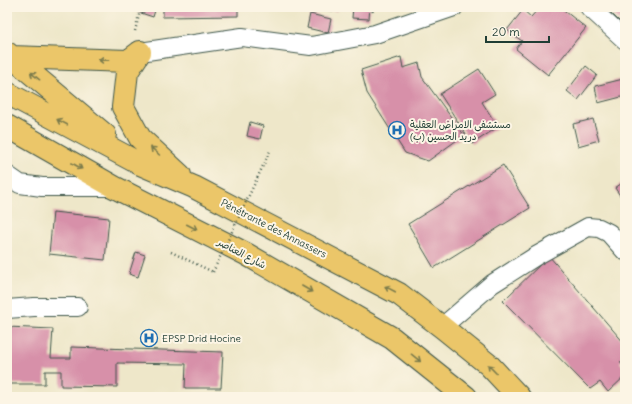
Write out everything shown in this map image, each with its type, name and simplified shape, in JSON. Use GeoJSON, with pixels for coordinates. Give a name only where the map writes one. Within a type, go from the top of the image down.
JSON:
{"type":"FeatureCollection","features":[{"type":"Feature","properties":{"kind":"highway"},"geometry":{"type":"LineString","coordinates":[[9,55],[128,61],[140,52]]}},
{"type":"Feature","properties":{"kind":"highway"},"geometry":{"type":"LineString","coordinates":[[140,52],[127,72],[122,107],[140,138],[194,187]]}},
{"type":"Feature","properties":{"kind":"highway"},"geometry":{"type":"LineString","coordinates":[[9,55],[140,164]]}},
{"type":"Feature","properties":{"kind":"highway","name":"Pénétrante des Annassers"},"geometry":{"type":"LineString","coordinates":[[7,93],[140,164],[194,187],[399,294],[489,365],[519,397]]}},
{"type":"Feature","properties":{"kind":"highway","name":"شارع العناصر"},"geometry":{"type":"LineString","coordinates":[[7,126],[114,187],[246,254],[392,338],[466,397]]}},
{"type":"Feature","properties":{"kind":"street"},"geometry":{"type":"LineString","coordinates":[[140,52],[242,37],[311,46],[375,34],[454,7]]}},
{"type":"Feature","properties":{"kind":"street"},"geometry":{"type":"LineString","coordinates":[[589,7],[625,40]]}},
{"type":"Feature","properties":{"kind":"street"},"geometry":{"type":"LineString","coordinates":[[11,182],[42,187],[114,187]]}},
{"type":"Feature","properties":{"kind":"street"},"geometry":{"type":"LineString","coordinates":[[442,327],[492,284],[536,256],[588,227],[599,228],[609,233],[625,251]]}},
{"type":"Feature","properties":{"kind":"street"},"geometry":{"type":"LineString","coordinates":[[7,309],[34,307],[78,307]]}},
{"type":"Feature","properties":{"kind":"path"},"geometry":{"type":"LineString","coordinates":[[171,252],[213,272],[270,151]]}},
{"type":"Feature","properties":{"kind":"building"},"geometry":{"type":"Polygon","coordinates":[[[133,7],[156,7],[153,17],[132,10],[133,7]]]}},
{"type":"Feature","properties":{"kind":"building"},"geometry":{"type":"Polygon","coordinates":[[[163,7],[238,7],[238,16],[163,17],[163,7]]]}},
{"type":"Feature","properties":{"kind":"building"},"geometry":{"type":"Polygon","coordinates":[[[292,7],[338,7],[338,11],[292,9],[292,7]]]}},
{"type":"Feature","properties":{"kind":"building"},"geometry":{"type":"Polygon","coordinates":[[[353,7],[370,7],[369,19],[352,18],[353,7]]]}},
{"type":"Feature","properties":{"kind":"building"},"geometry":{"type":"Polygon","coordinates":[[[540,7],[560,7],[586,28],[548,75],[516,49],[522,41],[507,30],[523,10],[531,17],[540,7]]]}},
{"type":"Feature","properties":{"kind":"building"},"geometry":{"type":"Polygon","coordinates":[[[605,7],[624,7],[625,15],[619,21],[605,7]]]}},
{"type":"Feature","properties":{"kind":"building"},"geometry":{"type":"Polygon","coordinates":[[[310,14],[331,19],[328,33],[307,28],[310,14]]]}},
{"type":"Feature","properties":{"kind":"building"},"geometry":{"type":"Polygon","coordinates":[[[401,57],[403,68],[419,63],[422,77],[464,135],[428,161],[405,153],[367,93],[361,70],[401,57]]]}},
{"type":"Feature","properties":{"kind":"building"},"geometry":{"type":"Polygon","coordinates":[[[586,66],[597,75],[578,100],[567,91],[586,66]]]}},
{"type":"Feature","properties":{"kind":"building"},"geometry":{"type":"Polygon","coordinates":[[[479,69],[495,94],[482,102],[498,127],[472,144],[440,94],[479,69]]]}},
{"type":"Feature","properties":{"kind":"building"},"geometry":{"type":"Polygon","coordinates":[[[623,79],[625,96],[598,103],[595,86],[623,79]]]}},
{"type":"Feature","properties":{"kind":"building"},"geometry":{"type":"Polygon","coordinates":[[[593,119],[599,140],[578,146],[573,124],[593,119]]]}},
{"type":"Feature","properties":{"kind":"building"},"geometry":{"type":"Polygon","coordinates":[[[250,122],[263,126],[260,139],[247,136],[250,122]]]}},
{"type":"Feature","properties":{"kind":"building"},"geometry":{"type":"Polygon","coordinates":[[[503,165],[530,208],[434,268],[408,224],[503,165]]]}},
{"type":"Feature","properties":{"kind":"building"},"geometry":{"type":"Polygon","coordinates":[[[625,181],[625,203],[615,188],[625,181]]]}},
{"type":"Feature","properties":{"kind":"building"},"geometry":{"type":"Polygon","coordinates":[[[53,212],[109,218],[105,260],[49,254],[53,212]]]}},
{"type":"Feature","properties":{"kind":"building"},"geometry":{"type":"Polygon","coordinates":[[[136,252],[145,255],[138,277],[129,274],[136,252]]]}},
{"type":"Feature","properties":{"kind":"building"},"geometry":{"type":"Polygon","coordinates":[[[549,256],[625,344],[625,357],[620,362],[625,369],[625,376],[608,392],[600,382],[590,389],[503,301],[549,256]]]}},
{"type":"Feature","properties":{"kind":"building"},"geometry":{"type":"Polygon","coordinates":[[[7,327],[53,329],[51,358],[71,358],[71,347],[223,352],[221,388],[185,388],[186,364],[117,363],[117,387],[61,386],[61,371],[45,371],[45,384],[7,384],[7,327]]]}},
{"type":"Feature","properties":{"kind":"place","name":"مستشفى الامراض العقلية دريد الحسين (ب)"},"geometry":{"type":"Point","coordinates":[397,130]}},
{"type":"Feature","properties":{"kind":"place","name":"EPSP Drid Hocine"},"geometry":{"type":"Point","coordinates":[149,338]}}]}
